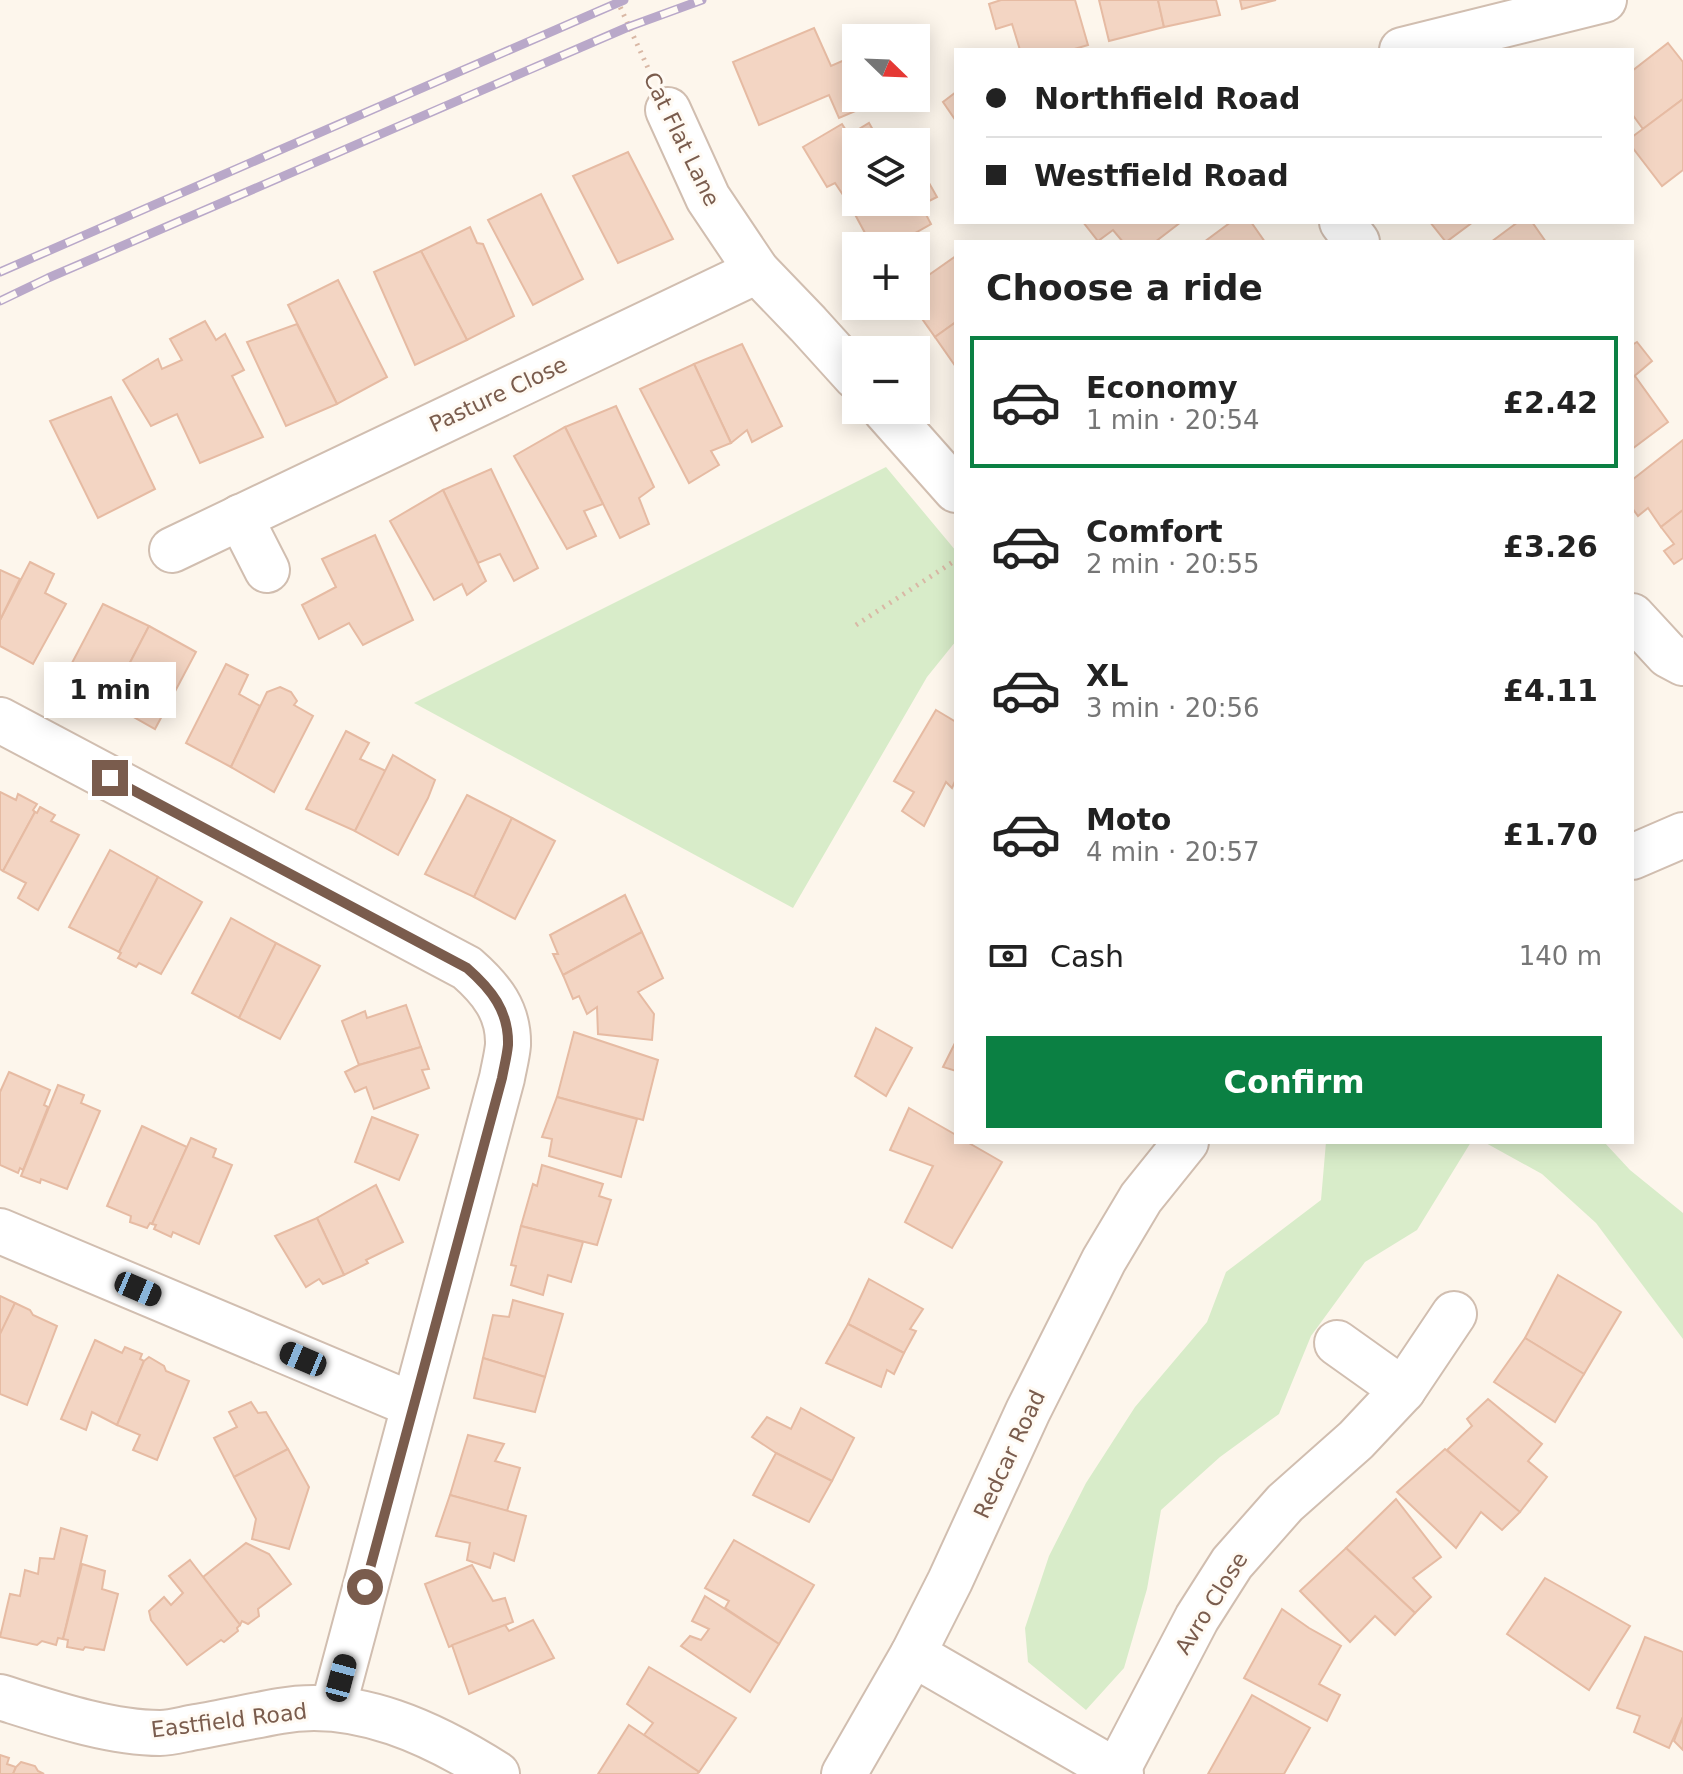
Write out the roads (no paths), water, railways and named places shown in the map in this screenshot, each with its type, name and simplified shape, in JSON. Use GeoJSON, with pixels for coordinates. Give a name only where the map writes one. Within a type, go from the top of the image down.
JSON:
{"type":"FeatureCollection","features":[{"type":"Feature","properties":{"kind":"street"},"geometry":{"type":"LineString","coordinates":[[1410,48],[1604,0]]}},
{"type":"Feature","properties":{"kind":"street","name":"Cat Flat Lane"},"geometry":{"type":"LineString","coordinates":[[668,110],[708,198],[757,271],[842,362]]}},
{"type":"Feature","properties":{"kind":"street","name":"Pasture Close"},"geometry":{"type":"LineString","coordinates":[[172,550],[757,271]]}},
{"type":"Feature","properties":{"kind":"street"},"geometry":{"type":"LineString","coordinates":[[897,424],[954,488]]}},
{"type":"Feature","properties":{"kind":"street"},"geometry":{"type":"LineString","coordinates":[[240,517],[267,570]]}},
{"type":"Feature","properties":{"kind":"street"},"geometry":{"type":"LineString","coordinates":[[1634,618],[1668,655],[1683,663]]}},
{"type":"Feature","properties":{"kind":"street"},"geometry":{"type":"LineString","coordinates":[[0,720],[467,968],[488,987],[504,1014],[508,1045],[502,1078],[333,1708]]}},
{"type":"Feature","properties":{"kind":"street"},"geometry":{"type":"LineString","coordinates":[[1634,856],[1683,835]]}},
{"type":"Feature","properties":{"kind":"street","name":"Redcar Road"},"geometry":{"type":"LineString","coordinates":[[844,1774],[913,1654],[950,1581],[1028,1411],[1104,1260],[1141,1198],[1184,1144]]}},
{"type":"Feature","properties":{"kind":"street"},"geometry":{"type":"LineString","coordinates":[[0,1231],[413,1405]]}},
{"type":"Feature","properties":{"kind":"street","name":"Avro Close"},"geometry":{"type":"LineString","coordinates":[[1119,1772],[1197,1618],[1232,1563],[1285,1503],[1356,1440],[1403,1390],[1454,1314]]}},
{"type":"Feature","properties":{"kind":"street"},"geometry":{"type":"LineString","coordinates":[[1337,1343],[1403,1390]]}},
{"type":"Feature","properties":{"kind":"street"},"geometry":{"type":"LineString","coordinates":[[913,1654],[1119,1772]]}},
{"type":"Feature","properties":{"kind":"street","name":"Eastfield Road"},"geometry":{"type":"LineString","coordinates":[[0,1697],[64,1717],[161,1733],[285,1710],[333,1708],[386,1719],[437,1739],[497,1774]]}},
{"type":"Feature","properties":{"kind":"railway"},"geometry":{"type":"LineString","coordinates":[[0,272],[624,0]]}},
{"type":"Feature","properties":{"kind":"railway"},"geometry":{"type":"LineString","coordinates":[[0,301],[628,27],[702,0]]}}]}
